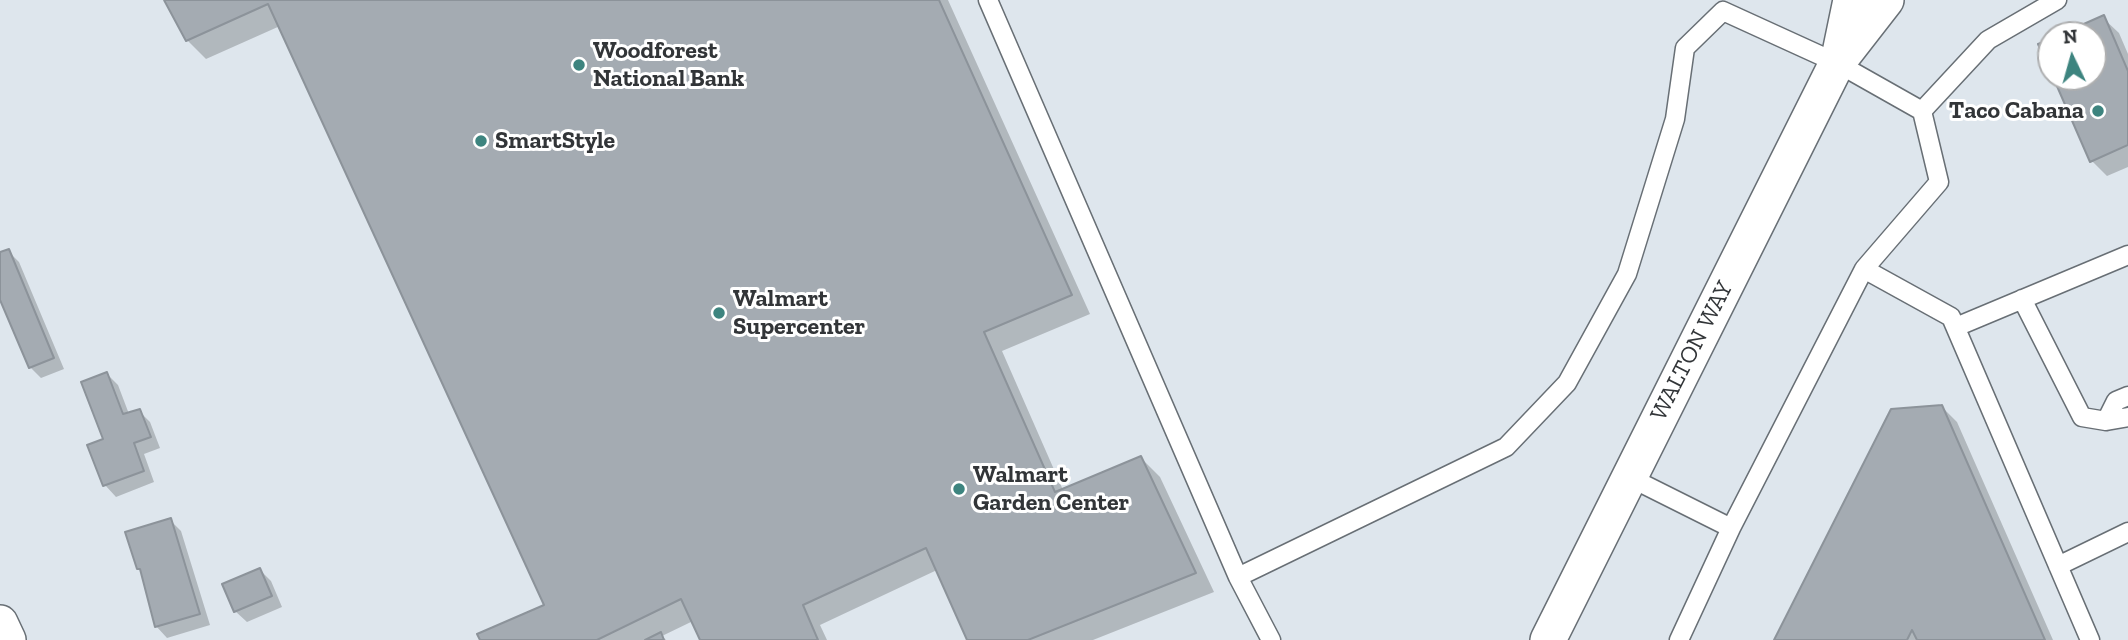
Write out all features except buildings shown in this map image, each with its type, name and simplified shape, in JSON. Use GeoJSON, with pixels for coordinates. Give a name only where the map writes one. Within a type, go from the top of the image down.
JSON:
{"type":"FeatureCollection","features":[{"type":"Feature","properties":{"kind":"street","name":"WALTON WAY"},"geometry":{"type":"LineString","coordinates":[[1837,63],[1851,0]]}},
{"type":"Feature","properties":{"kind":"street","name":"WALTON WAY"},"geometry":{"type":"LineString","coordinates":[[1548,640],[1837,63],[1886,0]]}},
{"type":"Feature","properties":{"kind":"street"},"geometry":{"type":"LineString","coordinates":[[0,623],[8,640]]}},
{"type":"Feature","properties":{"kind":"lane"},"geometry":{"type":"LineString","coordinates":[[988,0],[1238,577],[1271,640]]}},
{"type":"Feature","properties":{"kind":"lane"},"geometry":{"type":"LineString","coordinates":[[1922,111],[1989,40],[2057,0]]}},
{"type":"Feature","properties":{"kind":"lane"},"geometry":{"type":"LineString","coordinates":[[1238,577],[1506,447],[1567,383],[1627,274],[1675,119],[1685,48],[1720,6],[1837,63],[1922,111],[1939,181],[1864,269],[1731,528],[1679,640]]}},
{"type":"Feature","properties":{"kind":"lane"},"geometry":{"type":"LineString","coordinates":[[1956,327],[2128,255]]}},
{"type":"Feature","properties":{"kind":"lane"},"geometry":{"type":"LineString","coordinates":[[1864,269],[1951,317],[2090,640]]}},
{"type":"Feature","properties":{"kind":"lane"},"geometry":{"type":"LineString","coordinates":[[2022,299],[2082,417],[2106,421],[2128,417]]}},
{"type":"Feature","properties":{"kind":"lane"},"geometry":{"type":"LineString","coordinates":[[2106,421],[2116,401],[2128,396]]}},
{"type":"Feature","properties":{"kind":"lane"},"geometry":{"type":"LineString","coordinates":[[1629,477],[1731,528]]}},
{"type":"Feature","properties":{"kind":"lane"},"geometry":{"type":"LineString","coordinates":[[2058,566],[2128,532]]}},
{"type":"Feature","properties":{"kind":"place","name":"Woodforest National Bank"},"geometry":{"type":"Point","coordinates":[579,65]}},
{"type":"Feature","properties":{"kind":"place","name":"Taco Cabana"},"geometry":{"type":"Point","coordinates":[2098,111]}},
{"type":"Feature","properties":{"kind":"place","name":"SmartStyle"},"geometry":{"type":"Point","coordinates":[481,141]}},
{"type":"Feature","properties":{"kind":"place","name":"Walmart Supercenter"},"geometry":{"type":"Point","coordinates":[719,313]}},
{"type":"Feature","properties":{"kind":"place","name":"Walmart Garden Center"},"geometry":{"type":"Point","coordinates":[959,489]}}]}
